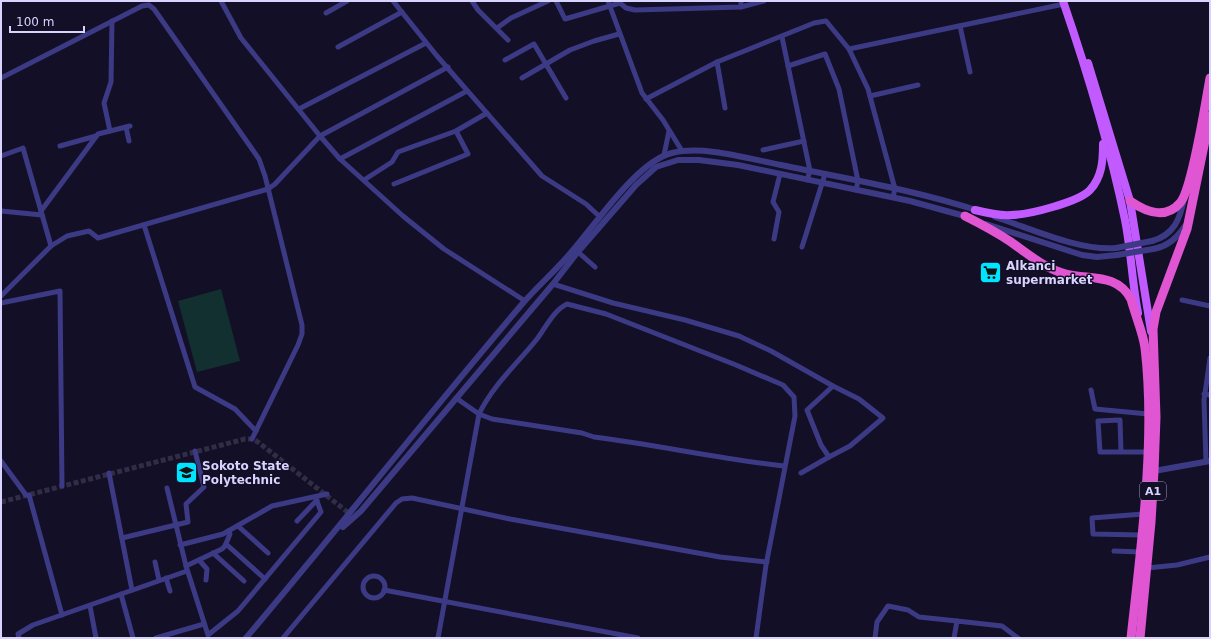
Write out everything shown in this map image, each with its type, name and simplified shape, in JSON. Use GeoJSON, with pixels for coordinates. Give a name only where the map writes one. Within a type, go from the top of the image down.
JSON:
{"type":"FeatureCollection","features":[{"type":"Feature","properties":{"kind":"highway"},"geometry":{"type":"LineString","coordinates":[[1130,201],[1152,213],[1166,212],[1176,207],[1186,193],[1210,78]]}},
{"type":"Feature","properties":{"kind":"highway","name":"A1"},"geometry":{"type":"LineString","coordinates":[[1131,638],[1140,552],[1147,452],[1149,345],[1156,312],[1183,242],[1207,145],[1210,116]]}},
{"type":"Feature","properties":{"kind":"highway"},"geometry":{"type":"LineString","coordinates":[[965,216],[992,229],[1040,263],[1053,270],[1082,277],[1108,280],[1121,285],[1131,299],[1149,345]]}},
{"type":"Feature","properties":{"kind":"highway","name":"A1"},"geometry":{"type":"LineString","coordinates":[[1140,638],[1147,568],[1154,471],[1156,417],[1149,345]]}},
{"type":"Feature","properties":{"kind":"main road"},"geometry":{"type":"LineString","coordinates":[[1065,2],[1101,123],[1126,225],[1138,310],[1149,345]]}},
{"type":"Feature","properties":{"kind":"main road"},"geometry":{"type":"LineString","coordinates":[[1065,2],[1130,201],[1149,345]]}},
{"type":"Feature","properties":{"kind":"main road"},"geometry":{"type":"LineString","coordinates":[[975,210],[995,214],[1018,215],[1071,201],[1082,196],[1094,183],[1103,164],[1101,123]]}},
{"type":"Feature","properties":{"kind":"street"},"geometry":{"type":"LineString","coordinates":[[221,1],[241,38],[340,159],[404,216],[444,249],[525,301]]}},
{"type":"Feature","properties":{"kind":"street"},"geometry":{"type":"LineString","coordinates":[[326,13],[347,1]]}},
{"type":"Feature","properties":{"kind":"street"},"geometry":{"type":"LineString","coordinates":[[393,1],[467,91],[542,176],[586,204],[600,217]]}},
{"type":"Feature","properties":{"kind":"street"},"geometry":{"type":"LineString","coordinates":[[472,1],[478,10],[508,40]]}},
{"type":"Feature","properties":{"kind":"street"},"geometry":{"type":"LineString","coordinates":[[497,28],[510,18],[548,1]]}},
{"type":"Feature","properties":{"kind":"street"},"geometry":{"type":"LineString","coordinates":[[556,1],[565,19],[608,3],[620,3],[626,8],[635,10],[741,7],[764,1]]}},
{"type":"Feature","properties":{"kind":"street"},"geometry":{"type":"LineString","coordinates":[[741,1],[741,7]]}},
{"type":"Feature","properties":{"kind":"street"},"geometry":{"type":"LineString","coordinates":[[849,49],[1065,2]]}},
{"type":"Feature","properties":{"kind":"street"},"geometry":{"type":"LineString","coordinates":[[608,3],[642,93],[663,120],[682,151]]}},
{"type":"Feature","properties":{"kind":"street"},"geometry":{"type":"LineString","coordinates":[[1,78],[142,6],[149,5],[153,8],[253,148],[259,158],[265,176],[302,326],[302,334],[252,439]]}},
{"type":"Feature","properties":{"kind":"street"},"geometry":{"type":"LineString","coordinates":[[338,47],[402,12]]}},
{"type":"Feature","properties":{"kind":"street"},"geometry":{"type":"LineString","coordinates":[[110,131],[104,103],[111,82],[112,21]]}},
{"type":"Feature","properties":{"kind":"street"},"geometry":{"type":"LineString","coordinates":[[646,99],[717,62],[820,21],[826,21],[849,49],[870,96],[896,189],[893,197]]}},
{"type":"Feature","properties":{"kind":"street"},"geometry":{"type":"LineString","coordinates":[[960,26],[970,72]]}},
{"type":"Feature","properties":{"kind":"street"},"geometry":{"type":"LineString","coordinates":[[522,78],[570,50],[619,34]]}},
{"type":"Feature","properties":{"kind":"street"},"geometry":{"type":"LineString","coordinates":[[782,37],[810,171],[807,180]]}},
{"type":"Feature","properties":{"kind":"street"},"geometry":{"type":"LineString","coordinates":[[299,109],[426,42]]}},
{"type":"Feature","properties":{"kind":"street"},"geometry":{"type":"LineString","coordinates":[[505,60],[534,44],[545,65],[566,98]]}},
{"type":"Feature","properties":{"kind":"street"},"geometry":{"type":"LineString","coordinates":[[788,66],[825,54],[839,89],[858,181],[856,190]]}},
{"type":"Feature","properties":{"kind":"street"},"geometry":{"type":"LineString","coordinates":[[717,62],[725,108]]}},
{"type":"Feature","properties":{"kind":"street"},"geometry":{"type":"LineString","coordinates":[[1,296],[51,246],[67,236],[90,231],[98,238],[268,189],[276,184],[320,136],[448,68]]}},
{"type":"Feature","properties":{"kind":"street"},"geometry":{"type":"LineString","coordinates":[[870,96],[918,85]]}},
{"type":"Feature","properties":{"kind":"street"},"geometry":{"type":"LineString","coordinates":[[340,159],[467,91]]}},
{"type":"Feature","properties":{"kind":"street"},"geometry":{"type":"LineString","coordinates":[[364,180],[392,162],[398,152],[456,130],[487,113]]}},
{"type":"Feature","properties":{"kind":"street"},"geometry":{"type":"LineString","coordinates":[[60,146],[96,136],[98,134],[128,127],[129,141]]}},
{"type":"Feature","properties":{"kind":"street"},"geometry":{"type":"LineString","coordinates":[[394,184],[468,154],[456,130]]}},
{"type":"Feature","properties":{"kind":"street"},"geometry":{"type":"LineString","coordinates":[[664,155],[669,131]]}},
{"type":"Feature","properties":{"kind":"street"},"geometry":{"type":"LineString","coordinates":[[42,213],[96,136]]}},
{"type":"Feature","properties":{"kind":"street"},"geometry":{"type":"LineString","coordinates":[[763,150],[804,141]]}},
{"type":"Feature","properties":{"kind":"street"},"geometry":{"type":"LineString","coordinates":[[1,156],[23,148],[51,246]]}},
{"type":"Feature","properties":{"kind":"street"},"geometry":{"type":"LineString","coordinates":[[246,638],[326,544],[525,301],[567,257],[640,171],[664,155],[682,151],[720,154],[896,189],[975,210],[1081,245],[1099,249],[1116,248],[1152,241],[1167,235],[1176,225],[1186,193]]}},
{"type":"Feature","properties":{"kind":"street"},"geometry":{"type":"LineString","coordinates":[[326,544],[361,511],[636,185],[651,171],[662,164],[678,160],[699,160],[780,174],[893,197],[965,216],[1082,255],[1098,257],[1162,247],[1176,239],[1185,227],[1189,215]]}},
{"type":"Feature","properties":{"kind":"street"},"geometry":{"type":"LineString","coordinates":[[774,239],[779,212],[773,202],[780,174]]}},
{"type":"Feature","properties":{"kind":"street"},"geometry":{"type":"LineString","coordinates":[[802,247],[825,174]]}},
{"type":"Feature","properties":{"kind":"street"},"geometry":{"type":"LineString","coordinates":[[1,211],[42,213]]}},
{"type":"Feature","properties":{"kind":"street"},"geometry":{"type":"LineString","coordinates":[[144,225],[195,387],[235,410],[256,431]]}},
{"type":"Feature","properties":{"kind":"street"},"geometry":{"type":"LineString","coordinates":[[578,252],[595,267]]}},
{"type":"Feature","properties":{"kind":"street"},"geometry":{"type":"LineString","coordinates":[[553,284],[620,305],[685,320],[739,336],[771,351],[859,399],[883,418],[850,446],[800,473]]}},
{"type":"Feature","properties":{"kind":"street"},"geometry":{"type":"LineString","coordinates":[[1,303],[60,291],[62,486]]}},
{"type":"Feature","properties":{"kind":"street"},"geometry":{"type":"LineString","coordinates":[[1182,300],[1210,306]]}},
{"type":"Feature","properties":{"kind":"street"},"geometry":{"type":"LineString","coordinates":[[438,638],[479,414],[487,398],[537,339],[555,314],[564,306],[572,304],[606,314],[783,385],[791,392],[795,404],[792,435],[784,466],[767,562],[756,638]]}},
{"type":"Feature","properties":{"kind":"street"},"geometry":{"type":"LineString","coordinates":[[1154,471],[1208,462],[1204,394],[1208,379],[1210,358]]}},
{"type":"Feature","properties":{"kind":"street"},"geometry":{"type":"LineString","coordinates":[[829,457],[821,445],[807,410],[833,386]]}},
{"type":"Feature","properties":{"kind":"street"},"geometry":{"type":"LineString","coordinates":[[1091,390],[1095,409],[1148,414]]}},
{"type":"Feature","properties":{"kind":"street"},"geometry":{"type":"LineString","coordinates":[[1204,394],[1210,395]]}},
{"type":"Feature","properties":{"kind":"street"},"geometry":{"type":"LineString","coordinates":[[456,398],[479,414],[492,419],[582,432],[594,436],[741,461],[784,466]]}},
{"type":"Feature","properties":{"kind":"street"},"geometry":{"type":"LineString","coordinates":[[1121,452],[1120,420],[1098,421],[1100,452],[1121,452],[1147,452]]}},
{"type":"Feature","properties":{"kind":"street"},"geometry":{"type":"LineString","coordinates":[[122,538],[188,522],[186,504],[204,487],[195,451]]}},
{"type":"Feature","properties":{"kind":"street"},"geometry":{"type":"LineString","coordinates":[[1,461],[27,495],[62,615]]}},
{"type":"Feature","properties":{"kind":"street"},"geometry":{"type":"LineString","coordinates":[[109,474],[132,590]]}},
{"type":"Feature","properties":{"kind":"street"},"geometry":{"type":"LineString","coordinates":[[167,488],[180,545],[208,635],[238,611],[321,512],[317,499]]}},
{"type":"Feature","properties":{"kind":"street"},"geometry":{"type":"LineString","coordinates":[[180,545],[223,534],[272,506],[317,499],[327,494]]}},
{"type":"Feature","properties":{"kind":"street"},"geometry":{"type":"LineString","coordinates":[[283,638],[399,500],[412,498],[516,520],[720,557],[767,562]]}},
{"type":"Feature","properties":{"kind":"street"},"geometry":{"type":"LineString","coordinates":[[298,521],[317,499]]}},
{"type":"Feature","properties":{"kind":"street"},"geometry":{"type":"LineString","coordinates":[[1141,535],[1093,534],[1092,518],[1143,514]]}},
{"type":"Feature","properties":{"kind":"street"},"geometry":{"type":"LineString","coordinates":[[238,526],[268,553]]}},
{"type":"Feature","properties":{"kind":"street"},"geometry":{"type":"LineString","coordinates":[[18,638],[18,634],[33,625],[166,578],[187,568],[199,560],[222,549],[230,534],[228,531]]}},
{"type":"Feature","properties":{"kind":"street"},"geometry":{"type":"LineString","coordinates":[[226,544],[266,579]]}},
{"type":"Feature","properties":{"kind":"street"},"geometry":{"type":"LineString","coordinates":[[1114,551],[1140,552]]}},
{"type":"Feature","properties":{"kind":"street"},"geometry":{"type":"LineString","coordinates":[[213,553],[244,581]]}},
{"type":"Feature","properties":{"kind":"street"},"geometry":{"type":"LineString","coordinates":[[1147,568],[1177,565],[1210,557]]}},
{"type":"Feature","properties":{"kind":"street"},"geometry":{"type":"LineString","coordinates":[[199,560],[207,569],[206,580]]}},
{"type":"Feature","properties":{"kind":"street"},"geometry":{"type":"LineString","coordinates":[[155,562],[159,580]]}},
{"type":"Feature","properties":{"kind":"street"},"geometry":{"type":"LineString","coordinates":[[166,578],[170,591]]}},
{"type":"Feature","properties":{"kind":"street"},"geometry":{"type":"LineString","coordinates":[[370,578],[378,578],[384,584],[384,590],[378,597],[370,597],[364,591],[364,583],[370,578]]}},
{"type":"Feature","properties":{"kind":"street"},"geometry":{"type":"LineString","coordinates":[[384,590],[638,638]]}},
{"type":"Feature","properties":{"kind":"street"},"geometry":{"type":"LineString","coordinates":[[121,594],[133,638]]}},
{"type":"Feature","properties":{"kind":"street"},"geometry":{"type":"LineString","coordinates":[[90,606],[96,638]]}},
{"type":"Feature","properties":{"kind":"street"},"geometry":{"type":"LineString","coordinates":[[875,638],[877,622],[888,606],[908,610],[919,617],[1002,626],[1018,638]]}},
{"type":"Feature","properties":{"kind":"street"},"geometry":{"type":"LineString","coordinates":[[954,638],[957,621]]}},
{"type":"Feature","properties":{"kind":"street"},"geometry":{"type":"LineString","coordinates":[[156,638],[204,624]]}},
{"type":"Feature","properties":{"kind":"green space"},"geometry":{"type":"Polygon","coordinates":[[[221,289],[240,361],[197,372],[178,301],[221,289]]]}},
{"type":"Feature","properties":{"kind":"tunnel"},"geometry":{"type":"LineString","coordinates":[[1,502],[245,439],[252,439],[258,442],[350,514]]}},
{"type":"Feature","properties":{"kind":"place","name":"Alkanci supermarket"},"geometry":{"type":"Point","coordinates":[990,273]}},
{"type":"Feature","properties":{"kind":"place","name":"Sokoto State Polytechnic"},"geometry":{"type":"Point","coordinates":[186,473]}}]}
